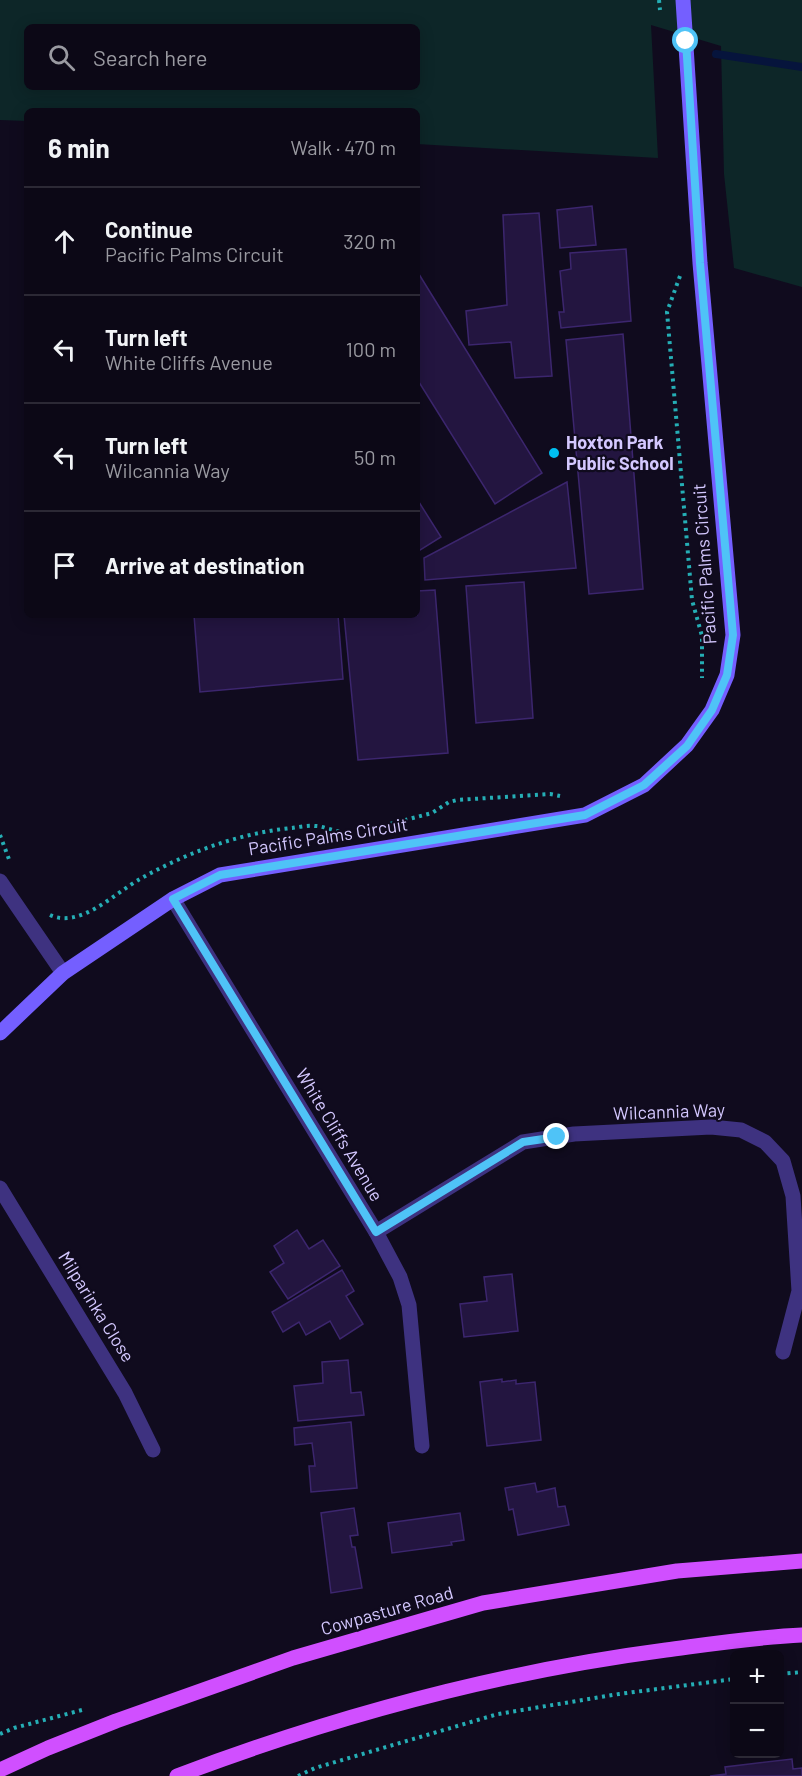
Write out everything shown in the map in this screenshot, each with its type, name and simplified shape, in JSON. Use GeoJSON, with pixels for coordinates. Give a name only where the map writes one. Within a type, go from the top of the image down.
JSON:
{"type":"FeatureCollection","features":[{"type":"Feature","properties":{"kind":"main road","name":"Cowpasture Road"},"geometry":{"type":"LineString","coordinates":[[0,1770],[116,1721],[293,1658],[483,1603],[677,1571],[802,1561]]}},
{"type":"Feature","properties":{"kind":"main road"},"geometry":{"type":"LineString","coordinates":[[177,1776],[249,1748],[399,1702],[529,1672],[605,1658],[762,1637],[802,1635]]}},
{"type":"Feature","properties":{"kind":"street","name":"Pacific Palms Circuit"},"geometry":{"type":"LineString","coordinates":[[0,1033],[63,973],[173,899],[220,875],[585,815],[644,785],[687,746],[712,710],[727,675],[733,635],[700,263],[682,0]]}},
{"type":"Feature","properties":{"kind":"street"},"geometry":{"type":"LineString","coordinates":[[0,881],[63,973]]}},
{"type":"Feature","properties":{"kind":"street","name":"White Cliffs Avenue"},"geometry":{"type":"LineString","coordinates":[[173,899],[376,1232],[400,1277],[409,1305],[422,1446]]}},
{"type":"Feature","properties":{"kind":"street","name":"Wilcannia Way"},"geometry":{"type":"LineString","coordinates":[[376,1232],[523,1142],[574,1134],[711,1127],[741,1130],[765,1142],[783,1161],[793,1196],[800,1291],[783,1352]]}},
{"type":"Feature","properties":{"kind":"street","name":"Milparinka Close"},"geometry":{"type":"LineString","coordinates":[[0,1188],[125,1393],[153,1450]]}},
{"type":"Feature","properties":{"kind":"path"},"geometry":{"type":"LineString","coordinates":[[659,0],[660,12]]}},
{"type":"Feature","properties":{"kind":"path"},"geometry":{"type":"LineString","coordinates":[[683,267],[667,312],[692,600],[702,636],[701,681]]}},
{"type":"Feature","properties":{"kind":"path"},"geometry":{"type":"LineString","coordinates":[[381,826],[432,813],[449,802],[457,800],[550,794],[565,798]]}},
{"type":"Feature","properties":{"kind":"path"},"geometry":{"type":"LineString","coordinates":[[53,917],[78,918],[141,878],[198,852],[240,838],[316,825],[348,832]]}},
{"type":"Feature","properties":{"kind":"path"},"geometry":{"type":"LineString","coordinates":[[784,1674],[802,1672]]}},
{"type":"Feature","properties":{"kind":"path"},"geometry":{"type":"LineString","coordinates":[[298,1776],[315,1768],[498,1714],[619,1694],[730,1680]]}},
{"type":"Feature","properties":{"kind":"green space"},"geometry":{"type":"Polygon","coordinates":[[[0,0],[802,0],[802,287],[734,268],[724,174],[721,46],[651,25],[658,158],[420,144],[420,108],[24,108],[24,121],[0,120],[0,0]]]}},
{"type":"Feature","properties":{"kind":"building"},"geometry":{"type":"Polygon","coordinates":[[[592,206],[596,245],[560,248],[557,210],[592,206]]]}},
{"type":"Feature","properties":{"kind":"building"},"geometry":{"type":"Polygon","coordinates":[[[539,213],[552,376],[515,378],[511,342],[469,345],[466,311],[507,305],[503,215],[539,213]]]}},
{"type":"Feature","properties":{"kind":"building"},"geometry":{"type":"Polygon","coordinates":[[[626,249],[631,321],[561,328],[559,312],[564,312],[560,271],[571,269],[570,253],[626,249]]]}},
{"type":"Feature","properties":{"kind":"building"},"geometry":{"type":"Polygon","coordinates":[[[420,276],[542,473],[495,504],[420,384],[420,276]]]}},
{"type":"Feature","properties":{"kind":"building"},"geometry":{"type":"Polygon","coordinates":[[[623,334],[643,589],[589,594],[566,340],[623,334]]]}},
{"type":"Feature","properties":{"kind":"building"},"geometry":{"type":"Polygon","coordinates":[[[567,482],[576,568],[425,580],[424,558],[567,482]]]}},
{"type":"Feature","properties":{"kind":"building"},"geometry":{"type":"Polygon","coordinates":[[[420,504],[441,537],[420,550],[420,504]]]}},
{"type":"Feature","properties":{"kind":"building"},"geometry":{"type":"Polygon","coordinates":[[[524,582],[533,718],[476,723],[466,586],[524,582]]]}},
{"type":"Feature","properties":{"kind":"building"},"geometry":{"type":"Polygon","coordinates":[[[435,590],[448,753],[358,760],[344,618],[420,618],[420,591],[435,590]]]}},
{"type":"Feature","properties":{"kind":"building"},"geometry":{"type":"Polygon","coordinates":[[[194,618],[338,618],[343,679],[200,692],[194,618]]]}},
{"type":"Feature","properties":{"kind":"building"},"geometry":{"type":"Polygon","coordinates":[[[297,1230],[309,1249],[323,1240],[340,1266],[288,1299],[270,1272],[284,1263],[274,1246],[297,1230]]]}},
{"type":"Feature","properties":{"kind":"building"},"geometry":{"type":"Polygon","coordinates":[[[342,1270],[354,1291],[346,1296],[363,1324],[340,1339],[330,1321],[306,1335],[299,1322],[283,1332],[272,1312],[342,1270]]]}},
{"type":"Feature","properties":{"kind":"building"},"geometry":{"type":"Polygon","coordinates":[[[512,1274],[518,1331],[464,1337],[460,1304],[487,1301],[484,1277],[512,1274]]]}},
{"type":"Feature","properties":{"kind":"building"},"geometry":{"type":"Polygon","coordinates":[[[348,1360],[351,1393],[361,1392],[364,1415],[298,1421],[294,1386],[323,1383],[322,1362],[348,1360]]]}},
{"type":"Feature","properties":{"kind":"building"},"geometry":{"type":"Polygon","coordinates":[[[502,1379],[502,1382],[516,1380],[516,1384],[535,1382],[541,1440],[487,1446],[480,1382],[502,1379]]]}},
{"type":"Feature","properties":{"kind":"building"},"geometry":{"type":"Polygon","coordinates":[[[351,1422],[357,1488],[311,1492],[309,1466],[315,1466],[312,1443],[295,1445],[294,1428],[351,1422]]]}},
{"type":"Feature","properties":{"kind":"building"},"geometry":{"type":"Polygon","coordinates":[[[535,1483],[537,1492],[555,1488],[558,1507],[565,1506],[569,1525],[518,1535],[513,1509],[509,1510],[505,1488],[535,1483]]]}},
{"type":"Feature","properties":{"kind":"building"},"geometry":{"type":"Polygon","coordinates":[[[354,1508],[358,1535],[350,1536],[352,1547],[355,1547],[362,1588],[331,1593],[321,1513],[354,1508]]]}},
{"type":"Feature","properties":{"kind":"building"},"geometry":{"type":"Polygon","coordinates":[[[460,1513],[464,1540],[451,1542],[452,1545],[392,1553],[388,1523],[460,1513]]]}},
{"type":"Feature","properties":{"kind":"building"},"geometry":{"type":"Polygon","coordinates":[[[792,1759],[793,1769],[802,1768],[802,1776],[710,1776],[726,1774],[725,1767],[792,1759]]]}},
{"type":"Feature","properties":{"kind":"waterway"},"geometry":{"type":"LineString","coordinates":[[716,54],[802,67]]}},
{"type":"Feature","properties":{"kind":"place","name":"Hoxton Park Public School"},"geometry":{"type":"Point","coordinates":[554,453]}},
{"type":"Feature","properties":{"kind":"route"},"geometry":{"type":"LineString","coordinates":[[557,1137],[523,1142],[376,1232],[173,899],[220,875],[585,815],[644,785],[687,746],[712,710],[727,675],[733,635],[700,263],[686,41]]}}]}
